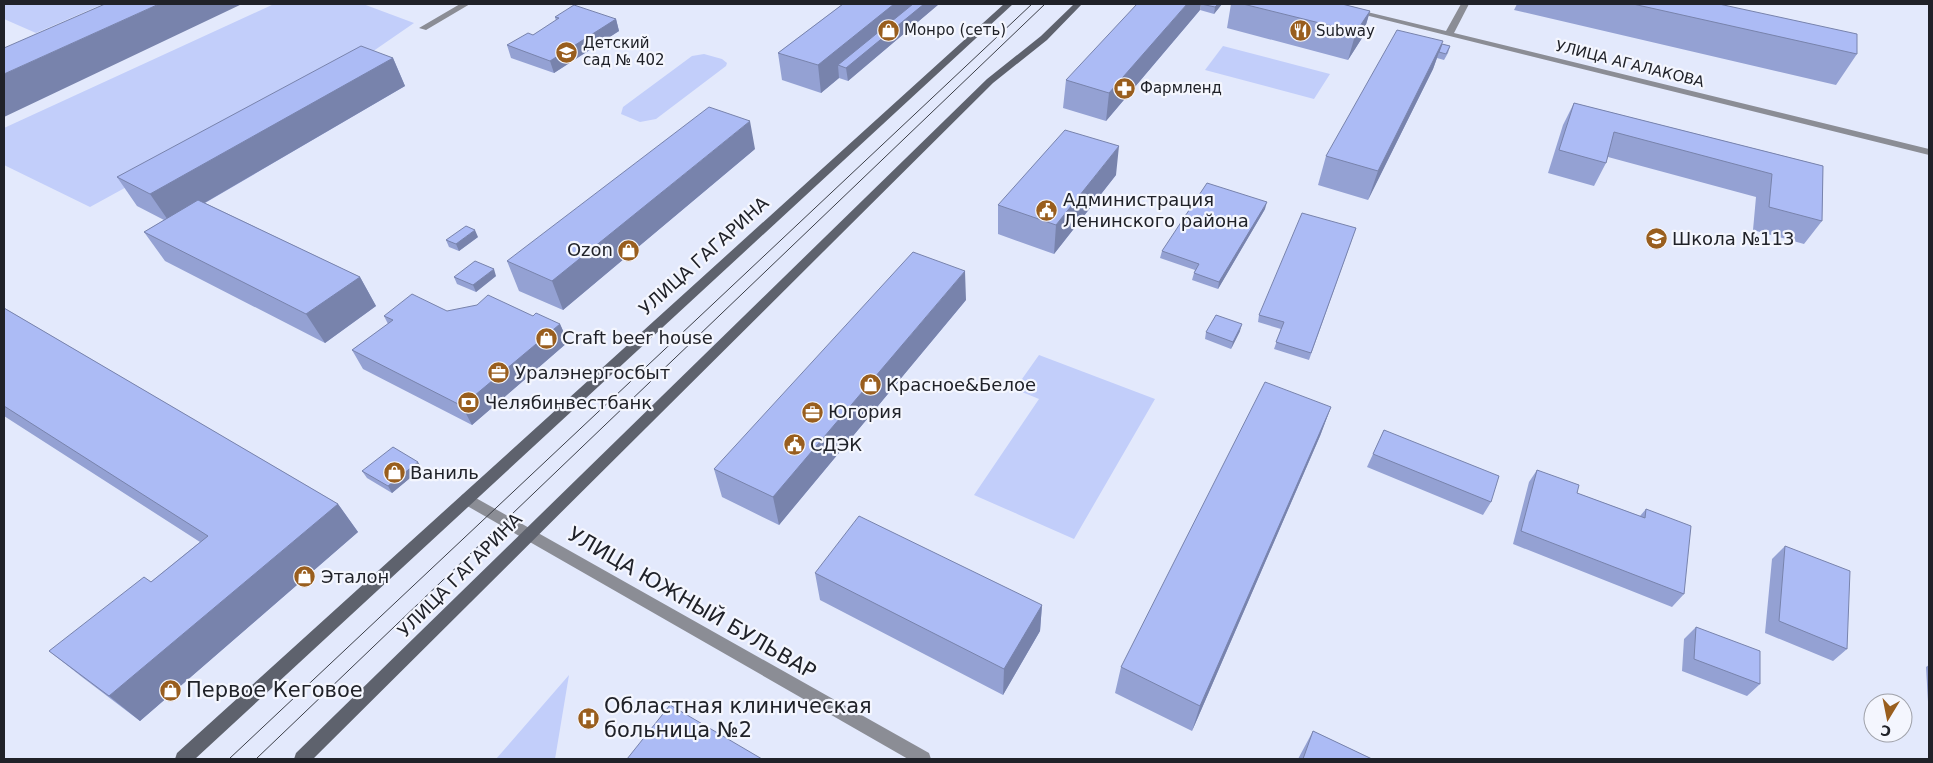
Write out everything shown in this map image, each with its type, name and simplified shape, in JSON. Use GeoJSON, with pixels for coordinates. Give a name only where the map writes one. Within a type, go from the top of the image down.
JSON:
{"type":"FeatureCollection","features":[{"type":"Feature","properties":{"kind":"main road","name":"УЛИЦА ГАГАРИНА"},"geometry":{"type":"LineString","coordinates":[[183,759],[1009,4]]}},
{"type":"Feature","properties":{"kind":"main road","name":"УЛИЦА ГАГАРИНА"},"geometry":{"type":"LineString","coordinates":[[302,759],[983,88],[1004,68],[1044,38],[1078,4]]}},
{"type":"Feature","properties":{"kind":"street"},"geometry":{"type":"LineString","coordinates":[[423,28],[466,4]]}},
{"type":"Feature","properties":{"kind":"street","name":"УЛИЦА АГАЛАКОВА"},"geometry":{"type":"LineString","coordinates":[[1325,4],[1929,152]]}},
{"type":"Feature","properties":{"kind":"street"},"geometry":{"type":"LineString","coordinates":[[1449,34],[1466,4]]}},
{"type":"Feature","properties":{"kind":"street","name":"УЛИЦА ЮЖНЫЙ БУЛЬВАР"},"geometry":{"type":"LineString","coordinates":[[467,499],[923,759]]}},
{"type":"Feature","properties":{"kind":"shaded area"},"geometry":{"type":"Polygon","coordinates":[[[4,4],[103,4],[36,33],[4,19],[4,4]]]}},
{"type":"Feature","properties":{"kind":"shaded area"},"geometry":{"type":"Polygon","coordinates":[[[274,4],[363,4],[414,23],[369,54],[90,207],[4,165],[4,128],[274,4]]]}},
{"type":"Feature","properties":{"kind":"shaded area"},"geometry":{"type":"Polygon","coordinates":[[[1223,46],[1330,74],[1314,99],[1205,70],[1223,46]]]}},
{"type":"Feature","properties":{"kind":"shaded area"},"geometry":{"type":"Polygon","coordinates":[[[704,54],[722,59],[727,63],[726,66],[656,119],[640,122],[621,114],[623,107],[692,56],[704,54]]]}},
{"type":"Feature","properties":{"kind":"shaded area"},"geometry":{"type":"Polygon","coordinates":[[[1039,355],[1155,399],[1074,539],[974,495],[1039,399],[1015,389],[1039,355]]]}},
{"type":"Feature","properties":{"kind":"shaded area"},"geometry":{"type":"Polygon","coordinates":[[[569,675],[555,759],[496,759],[569,675]]]}},
{"type":"Feature","properties":{"kind":"building"},"geometry":{"type":"Polygon","coordinates":[[[105,4],[159,4],[4,74],[4,48],[105,4]]]}},
{"type":"Feature","properties":{"kind":"building"},"geometry":{"type":"Polygon","coordinates":[[[843,4],[894,4],[818,65],[778,53],[843,4]]]}},
{"type":"Feature","properties":{"kind":"building"},"geometry":{"type":"Polygon","coordinates":[[[913,4],[924,4],[846,68],[838,65],[913,4]]]}},
{"type":"Feature","properties":{"kind":"building"},"geometry":{"type":"Polygon","coordinates":[[[1137,4],[1187,4],[1109,93],[1066,80],[1137,4]]]}},
{"type":"Feature","properties":{"kind":"building"},"geometry":{"type":"Polygon","coordinates":[[[1201,4],[1218,4],[1215,7],[1201,4]]]}},
{"type":"Feature","properties":{"kind":"building"},"geometry":{"type":"Polygon","coordinates":[[[1243,4],[1342,4],[1370,11],[1356,32],[1243,4]]]}},
{"type":"Feature","properties":{"kind":"building"},"geometry":{"type":"Polygon","coordinates":[[[1633,4],[1719,4],[1857,34],[1857,54],[1633,4]]]}},
{"type":"Feature","properties":{"kind":"building"},"geometry":{"type":"Polygon","coordinates":[[[574,5],[616,19],[550,61],[507,45],[528,33],[533,35],[559,18],[555,17],[574,5]]]}},
{"type":"Feature","properties":{"kind":"building"},"geometry":{"type":"Polygon","coordinates":[[[1397,30],[1443,41],[1378,171],[1326,156],[1397,30]]]}},
{"type":"Feature","properties":{"kind":"building"},"geometry":{"type":"Polygon","coordinates":[[[1442,44],[1450,46],[1446,54],[1439,52],[1442,44]]]}},
{"type":"Feature","properties":{"kind":"building"},"geometry":{"type":"Polygon","coordinates":[[[361,46],[393,58],[150,194],[117,177],[361,46]]]}},
{"type":"Feature","properties":{"kind":"building"},"geometry":{"type":"Polygon","coordinates":[[[1574,103],[1823,166],[1822,221],[1769,207],[1772,174],[1614,132],[1606,163],[1559,150],[1574,103]]]}},
{"type":"Feature","properties":{"kind":"building"},"geometry":{"type":"Polygon","coordinates":[[[709,107],[750,121],[552,281],[507,261],[709,107]]]}},
{"type":"Feature","properties":{"kind":"building"},"geometry":{"type":"Polygon","coordinates":[[[1065,130],[1119,146],[1056,225],[998,205],[1065,130]]]}},
{"type":"Feature","properties":{"kind":"building"},"geometry":{"type":"Polygon","coordinates":[[[1207,183],[1267,202],[1219,282],[1194,273],[1199,264],[1162,251],[1207,183]]]}},
{"type":"Feature","properties":{"kind":"building"},"geometry":{"type":"Polygon","coordinates":[[[198,200],[360,277],[306,314],[144,232],[198,200]]]}},
{"type":"Feature","properties":{"kind":"building"},"geometry":{"type":"Polygon","coordinates":[[[1302,213],[1356,228],[1311,353],[1276,342],[1284,322],[1259,315],[1302,213]]]}},
{"type":"Feature","properties":{"kind":"building"},"geometry":{"type":"Polygon","coordinates":[[[466,226],[475,230],[456,244],[446,240],[466,226]]]}},
{"type":"Feature","properties":{"kind":"building"},"geometry":{"type":"Polygon","coordinates":[[[913,252],[965,271],[773,497],[714,469],[913,252]]]}},
{"type":"Feature","properties":{"kind":"building"},"geometry":{"type":"Polygon","coordinates":[[[475,261],[494,269],[473,285],[454,277],[475,261]]]}},
{"type":"Feature","properties":{"kind":"building"},"geometry":{"type":"Polygon","coordinates":[[[412,294],[447,311],[477,305],[488,295],[533,316],[536,313],[560,324],[462,406],[352,350],[393,320],[384,316],[412,294]]]}},
{"type":"Feature","properties":{"kind":"building"},"geometry":{"type":"Polygon","coordinates":[[[4,308],[338,504],[109,696],[49,651],[144,577],[151,582],[208,536],[4,406],[4,308]]]}},
{"type":"Feature","properties":{"kind":"building"},"geometry":{"type":"Polygon","coordinates":[[[1216,315],[1242,324],[1233,342],[1206,332],[1216,315]]]}},
{"type":"Feature","properties":{"kind":"building"},"geometry":{"type":"Polygon","coordinates":[[[1265,382],[1331,407],[1200,706],[1121,667],[1265,382]]]}},
{"type":"Feature","properties":{"kind":"building"},"geometry":{"type":"Polygon","coordinates":[[[1384,430],[1499,476],[1491,502],[1373,454],[1384,430]]]}},
{"type":"Feature","properties":{"kind":"building","name":"Ваниль"},"geometry":{"type":"Polygon","coordinates":[[[393,447],[418,462],[388,486],[362,471],[393,447]]]}},
{"type":"Feature","properties":{"kind":"building"},"geometry":{"type":"Polygon","coordinates":[[[1537,470],[1579,485],[1577,493],[1645,518],[1646,509],[1691,526],[1684,594],[1521,531],[1537,470]]]}},
{"type":"Feature","properties":{"kind":"building"},"geometry":{"type":"Polygon","coordinates":[[[859,516],[1042,605],[1004,669],[815,573],[859,516]]]}},
{"type":"Feature","properties":{"kind":"building"},"geometry":{"type":"Polygon","coordinates":[[[1785,546],[1850,571],[1847,649],[1779,621],[1785,546]]]}},
{"type":"Feature","properties":{"kind":"building"},"geometry":{"type":"Polygon","coordinates":[[[1696,627],[1760,651],[1760,684],[1694,659],[1696,627]]]}},
{"type":"Feature","properties":{"kind":"building"},"geometry":{"type":"Polygon","coordinates":[[[670,705],[762,759],[627,759],[670,705]]]}},
{"type":"Feature","properties":{"kind":"building"},"geometry":{"type":"Polygon","coordinates":[[[1313,731],[1372,759],[1303,759],[1313,731]]]}},
{"type":"Feature","properties":{"kind":"tram line"},"geometry":{"type":"LineString","coordinates":[[229,759],[1032,4]]}},
{"type":"Feature","properties":{"kind":"tram line"},"geometry":{"type":"LineString","coordinates":[[256,759],[1045,4]]}},
{"type":"Feature","properties":{"kind":"place","name":"Монро (сеть)"},"geometry":{"type":"Point","coordinates":[888,30]}},
{"type":"Feature","properties":{"kind":"place","name":"Subway"},"geometry":{"type":"Point","coordinates":[1300,31]}},
{"type":"Feature","properties":{"kind":"place","name":"Детский сад № 402"},"geometry":{"type":"Point","coordinates":[567,52]}},
{"type":"Feature","properties":{"kind":"place","name":"Фармленд"},"geometry":{"type":"Point","coordinates":[1124,88]}},
{"type":"Feature","properties":{"kind":"place","name":"Администрация Ленинского района"},"geometry":{"type":"Point","coordinates":[1047,210]}},
{"type":"Feature","properties":{"kind":"place","name":"Школа №113"},"geometry":{"type":"Point","coordinates":[1656,239]}},
{"type":"Feature","properties":{"kind":"place","name":"Ozon"},"geometry":{"type":"Point","coordinates":[629,250]}},
{"type":"Feature","properties":{"kind":"place","name":"Craft beer house"},"geometry":{"type":"Point","coordinates":[546,338]}},
{"type":"Feature","properties":{"kind":"place","name":"Уралэнергосбыт"},"geometry":{"type":"Point","coordinates":[499,373]}},
{"type":"Feature","properties":{"kind":"place","name":"Красное&Белое"},"geometry":{"type":"Point","coordinates":[870,385]}},
{"type":"Feature","properties":{"kind":"place","name":"Челябинвестбанк"},"geometry":{"type":"Point","coordinates":[469,403]}},
{"type":"Feature","properties":{"kind":"place","name":"Югория"},"geometry":{"type":"Point","coordinates":[812,412]}},
{"type":"Feature","properties":{"kind":"place","name":"СДЭК"},"geometry":{"type":"Point","coordinates":[794,445]}},
{"type":"Feature","properties":{"kind":"place","name":"Ваниль"},"geometry":{"type":"Point","coordinates":[394,473]}},
{"type":"Feature","properties":{"kind":"place","name":"Эталон"},"geometry":{"type":"Point","coordinates":[305,577]}},
{"type":"Feature","properties":{"kind":"place","name":"Первое Кеговое"},"geometry":{"type":"Point","coordinates":[170,690]}},
{"type":"Feature","properties":{"kind":"place","name":"Областная клиническая больница №2"},"geometry":{"type":"Point","coordinates":[588,718]}}]}
